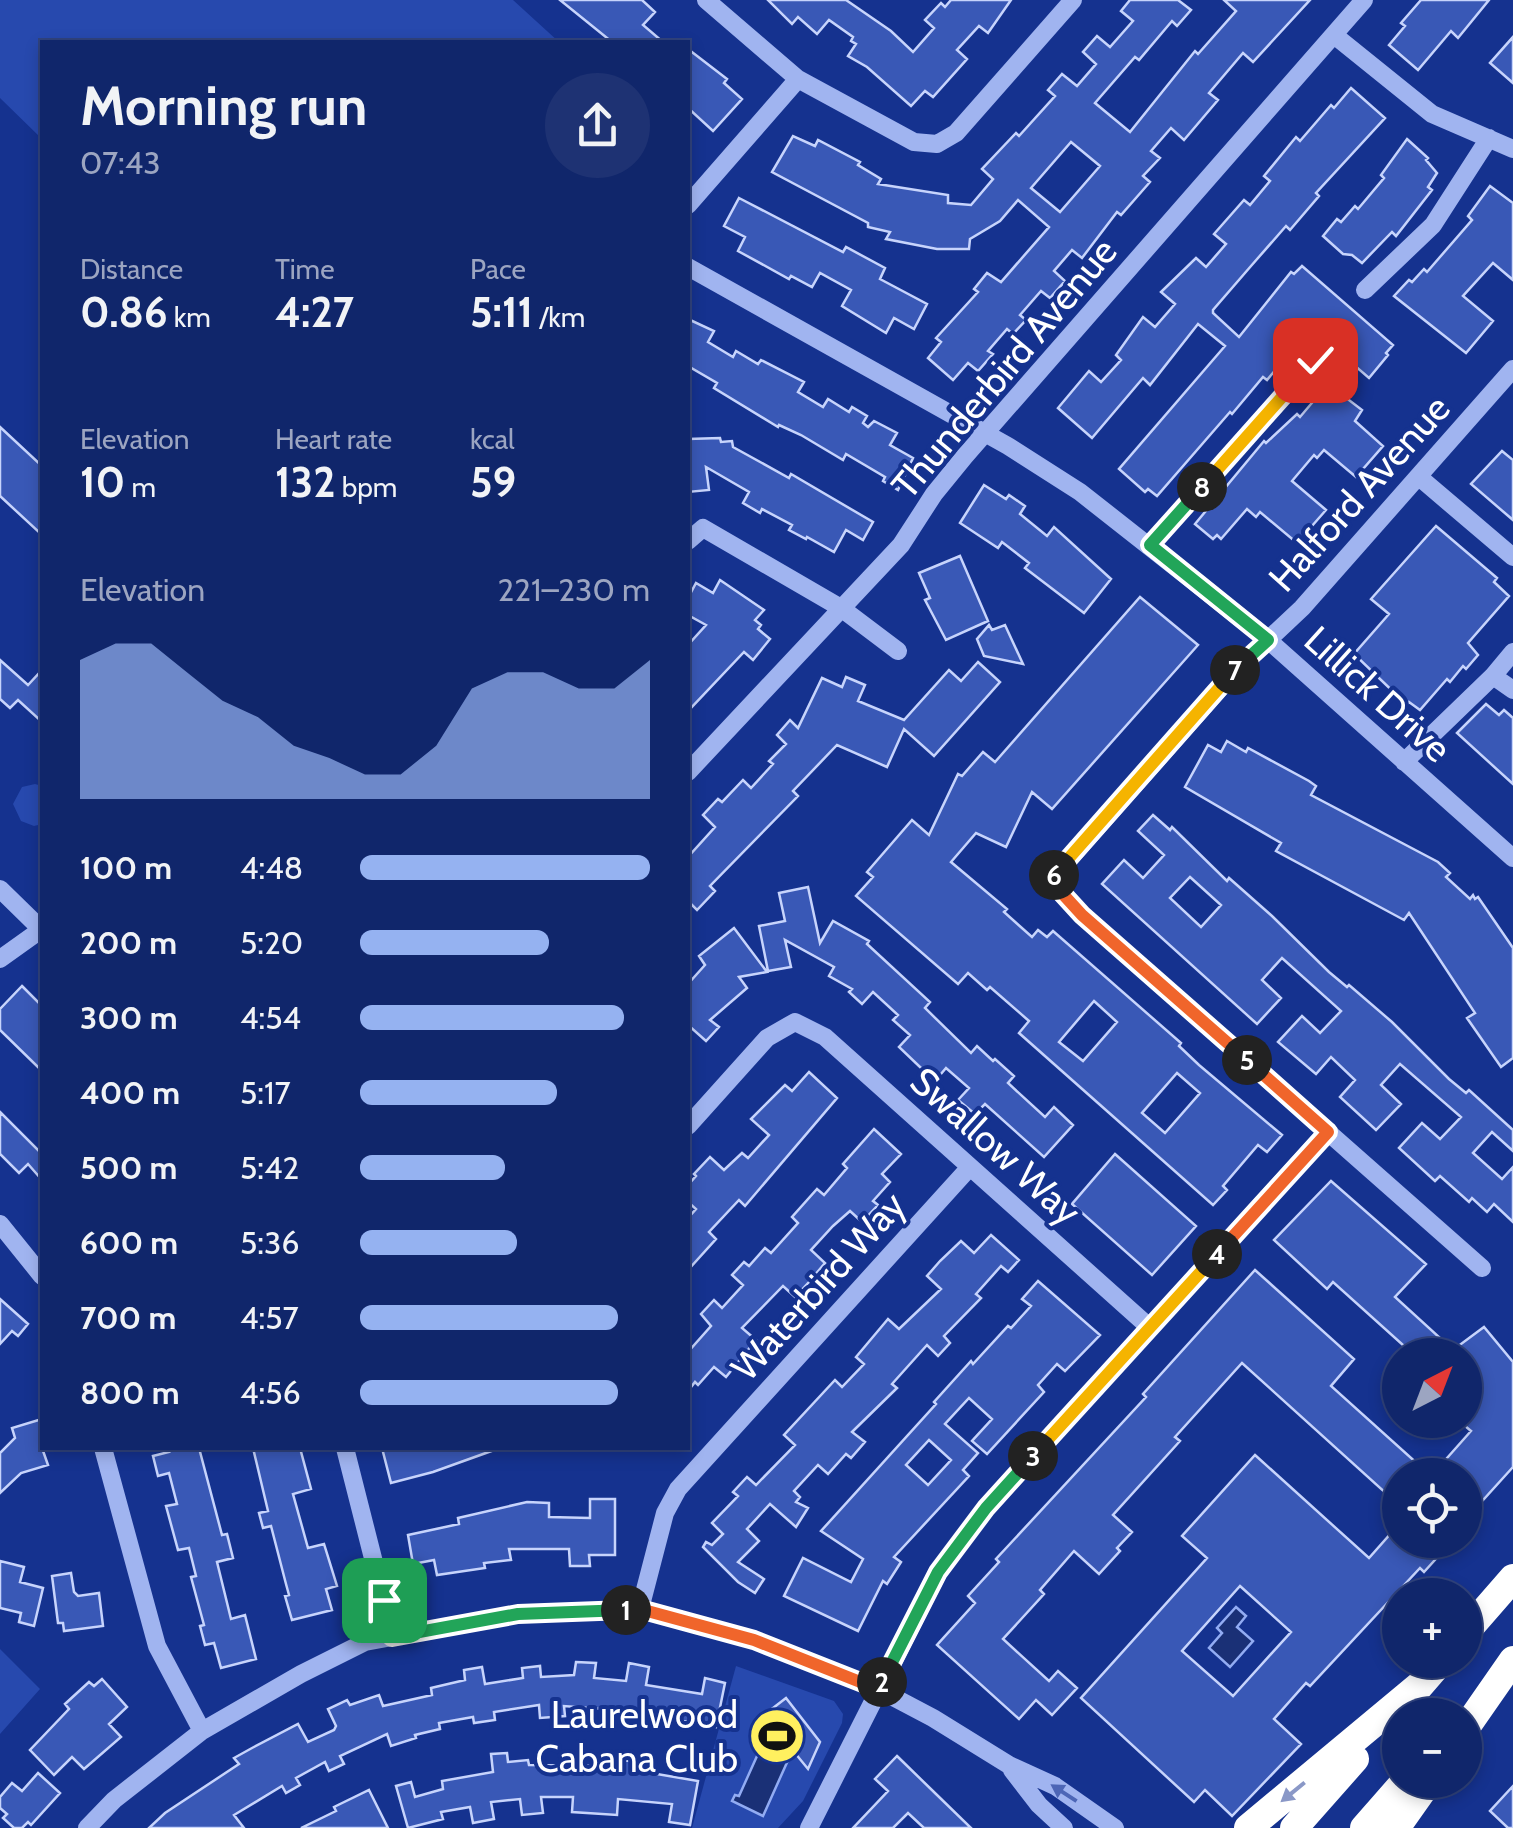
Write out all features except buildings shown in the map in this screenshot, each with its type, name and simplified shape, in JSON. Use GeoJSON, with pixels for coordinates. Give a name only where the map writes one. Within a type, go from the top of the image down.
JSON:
{"type":"FeatureCollection","features":[{"type":"Feature","properties":{"kind":"highway"},"geometry":{"type":"LineString","coordinates":[[1482,1614],[1513,1578]]}},
{"type":"Feature","properties":{"kind":"highway"},"geometry":{"type":"LineString","coordinates":[[1478,1698],[1513,1659]]}},
{"type":"Feature","properties":{"kind":"highway"},"geometry":{"type":"LineString","coordinates":[[1482,1704],[1513,1659]]}},
{"type":"Feature","properties":{"kind":"highway"},"geometry":{"type":"LineString","coordinates":[[1294,1828],[1426,1678]]}},
{"type":"Feature","properties":{"kind":"highway"},"geometry":{"type":"LineString","coordinates":[[1248,1828],[1421,1684]]}},
{"type":"Feature","properties":{"kind":"highway"},"geometry":{"type":"LineString","coordinates":[[1364,1828],[1390,1798]]}},
{"type":"Feature","properties":{"kind":"highway"},"geometry":{"type":"LineString","coordinates":[[1396,1828],[1417,1798]]}},
{"type":"Feature","properties":{"kind":"street"},"geometry":{"type":"LineString","coordinates":[[706,0],[798,79],[914,142],[937,144],[956,133],[1073,0]]}},
{"type":"Feature","properties":{"kind":"street","name":"Thunderbird Avenue"},"geometry":{"type":"LineString","coordinates":[[690,770],[902,545],[934,494],[984,433],[1364,0]]}},
{"type":"Feature","properties":{"kind":"street"},"geometry":{"type":"LineString","coordinates":[[1334,35],[1432,114],[1513,149]]}},
{"type":"Feature","properties":{"kind":"street"},"geometry":{"type":"LineString","coordinates":[[690,202],[798,79]]}},
{"type":"Feature","properties":{"kind":"street"},"geometry":{"type":"LineString","coordinates":[[1364,290],[1433,225],[1488,138]]}},
{"type":"Feature","properties":{"kind":"street","name":"Lillick Drive"},"geometry":{"type":"LineString","coordinates":[[690,268],[984,433],[1080,492],[1268,640],[1513,858]]}},
{"type":"Feature","properties":{"kind":"street"},"geometry":{"type":"LineString","coordinates":[[1150,545],[1315,360]]}},
{"type":"Feature","properties":{"kind":"street","name":"Halford Avenue"},"geometry":{"type":"LineString","coordinates":[[1328,1132],[1082,915],[1050,880],[1236,670],[1304,605],[1513,369]]}},
{"type":"Feature","properties":{"kind":"street"},"geometry":{"type":"LineString","coordinates":[[1419,477],[1513,557]]}},
{"type":"Feature","properties":{"kind":"street"},"geometry":{"type":"LineString","coordinates":[[690,539],[703,528],[841,608],[898,651]]}},
{"type":"Feature","properties":{"kind":"street"},"geometry":{"type":"LineString","coordinates":[[1404,762],[1494,676],[1513,652]]}},
{"type":"Feature","properties":{"kind":"street"},"geometry":{"type":"LineString","coordinates":[[1494,676],[1513,690]]}},
{"type":"Feature","properties":{"kind":"street"},"geometry":{"type":"LineString","coordinates":[[0,889],[40,927]]}},
{"type":"Feature","properties":{"kind":"street"},"geometry":{"type":"LineString","coordinates":[[0,959],[40,930]]}},
{"type":"Feature","properties":{"kind":"street","name":"Swallow Way"},"geometry":{"type":"LineString","coordinates":[[690,1124],[767,1038],[795,1022],[826,1037],[1148,1326]]}},
{"type":"Feature","properties":{"kind":"street"},"geometry":{"type":"LineString","coordinates":[[809,1828],[938,1572],[986,1508],[1328,1132],[1482,1268]]}},
{"type":"Feature","properties":{"kind":"street","name":"Waterbird Way"},"geometry":{"type":"LineString","coordinates":[[640,1609],[664,1513],[678,1489],[970,1167]]}},
{"type":"Feature","properties":{"kind":"street"},"geometry":{"type":"LineString","coordinates":[[0,1224],[40,1274]]}},
{"type":"Feature","properties":{"kind":"street"},"geometry":{"type":"LineString","coordinates":[[104,1450],[157,1646],[202,1731]]}},
{"type":"Feature","properties":{"kind":"street"},"geometry":{"type":"LineString","coordinates":[[345,1450],[392,1637]]}},
{"type":"Feature","properties":{"kind":"street"},"geometry":{"type":"LineString","coordinates":[[87,1828],[114,1800],[202,1731],[365,1642],[518,1614],[640,1609],[754,1640],[878,1689],[1009,1766],[1055,1786],[1115,1828]]}},
{"type":"Feature","properties":{"kind":"street"},"geometry":{"type":"LineString","coordinates":[[1009,1766],[1039,1805],[1064,1828]]}},
{"type":"Feature","properties":{"kind":"shaded area"},"geometry":{"type":"Polygon","coordinates":[[[0,0],[513,0],[557,40],[40,40],[40,137],[0,98],[0,0]]]}},
{"type":"Feature","properties":{"kind":"shaded area"},"geometry":{"type":"Polygon","coordinates":[[[40,785],[40,824],[21,821],[13,804],[22,787],[40,785]]]}},
{"type":"Feature","properties":{"kind":"shaded area"},"geometry":{"type":"Polygon","coordinates":[[[1236,1607],[1246,1616],[1237,1627],[1253,1641],[1230,1667],[1209,1648],[1222,1633],[1217,1628],[1236,1607]]]}},
{"type":"Feature","properties":{"kind":"shaded area"},"geometry":{"type":"Polygon","coordinates":[[[0,1649],[40,1689],[0,1734],[0,1649]]]}},
{"type":"Feature","properties":{"kind":"shaded area","name":"Laurelwood Cabana Club"},"geometry":{"type":"Polygon","coordinates":[[[736,1666],[834,1701],[843,1714],[842,1723],[803,1801],[778,1828],[692,1828],[736,1666]]]}},
{"type":"Feature","properties":{"kind":"shaded area"},"geometry":{"type":"Polygon","coordinates":[[[762,1745],[789,1758],[763,1816],[732,1801],[735,1795],[739,1796],[762,1745]]]}},
{"type":"Feature","properties":{"kind":"place","name":"Laurelwood Cabana Club"},"geometry":{"type":"Point","coordinates":[777,1736]}},
{"type":"Feature","properties":{"kind":"route"},"geometry":{"type":"LineString","coordinates":[[384,1600],[392,1637],[518,1614],[640,1609],[754,1640],[878,1689],[938,1572],[986,1508],[1328,1132],[1082,915],[1050,880],[1236,670],[1268,640],[1150,545],[1315,360]]}}]}
